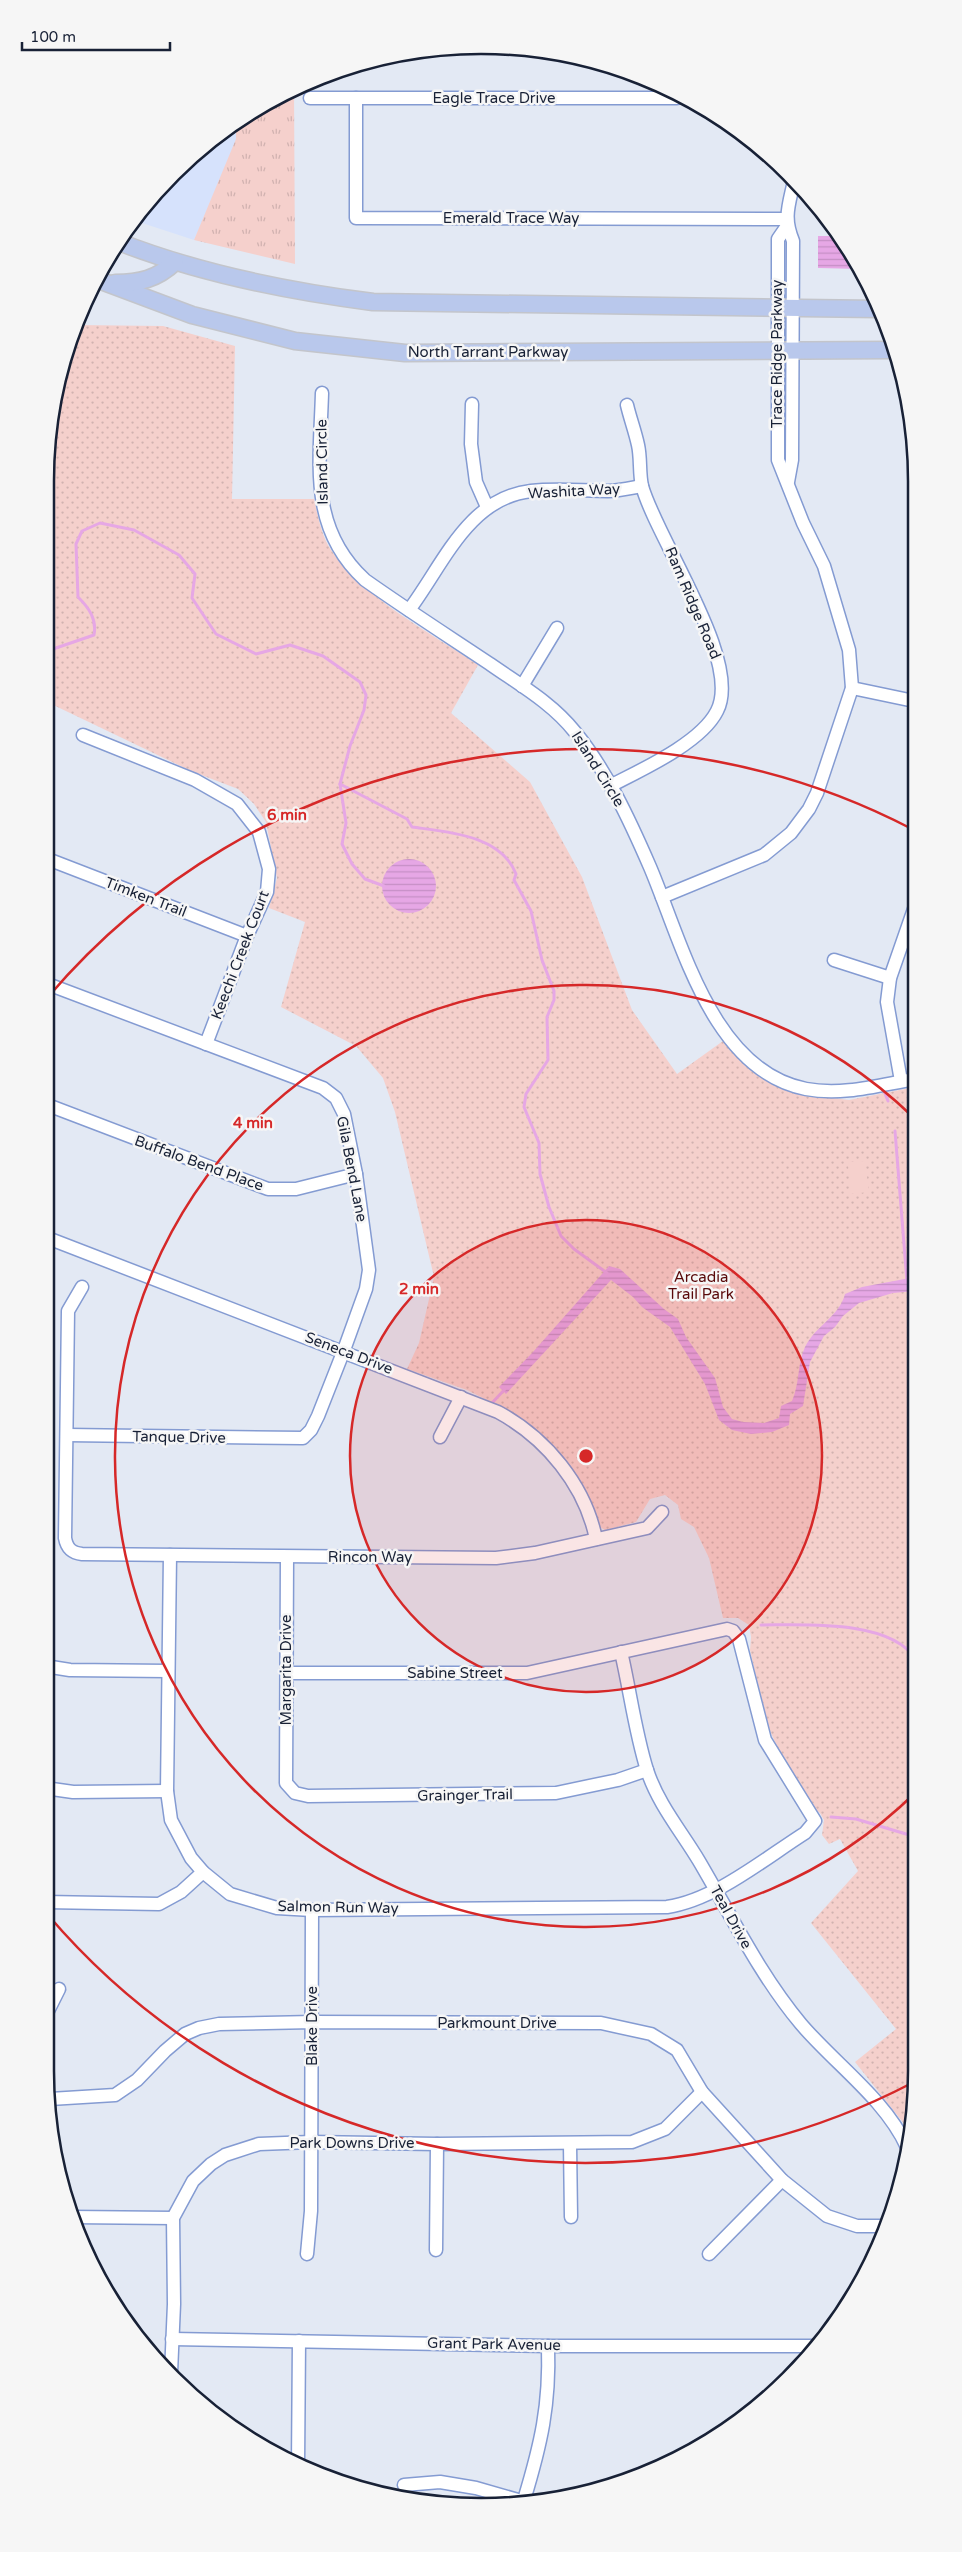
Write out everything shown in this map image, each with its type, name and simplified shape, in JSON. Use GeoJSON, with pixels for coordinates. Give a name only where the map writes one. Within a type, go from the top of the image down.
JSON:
{"type":"FeatureCollection","features":[{"type":"Feature","properties":{"kind":"main road"},"geometry":{"type":"LineString","coordinates":[[126,245],[210,273],[300,293],[374,302],[872,308]]}},
{"type":"Feature","properties":{"kind":"main road"},"geometry":{"type":"LineString","coordinates":[[104,281],[141,282],[157,277],[175,262]]}},
{"type":"Feature","properties":{"kind":"main road","name":"North Tarrant Parkway"},"geometry":{"type":"LineString","coordinates":[[103,282],[192,315],[295,341],[405,353],[888,350]]}},
{"type":"Feature","properties":{"kind":"street","name":"Eagle Trace Drive"},"geometry":{"type":"LineString","coordinates":[[310,98],[670,98]]}},
{"type":"Feature","properties":{"kind":"street","name":"Emerald Trace Way"},"geometry":{"type":"LineString","coordinates":[[356,98],[356,218],[786,222]]}},
{"type":"Feature","properties":{"kind":"street","name":"Trace Ridge Parkway"},"geometry":{"type":"LineString","coordinates":[[662,897],[764,856],[792,834],[809,810],[817,793],[852,688],[850,650],[827,575],[803,523],[778,460],[776,350],[785,308],[793,241],[786,222],[792,189]]}},
{"type":"Feature","properties":{"kind":"street","name":"Trace Ridge Parkway"},"geometry":{"type":"LineString","coordinates":[[785,308],[793,350],[792,460],[788,482]]}},
{"type":"Feature","properties":{"kind":"street","name":"Island Circle"},"geometry":{"type":"LineString","coordinates":[[322,393],[320,491],[330,531],[337,546],[355,571],[409,610],[542,699],[566,721],[585,745],[610,786],[638,839],[704,1000],[720,1026],[748,1059],[781,1080],[805,1089],[838,1092],[908,1080]]}},
{"type":"Feature","properties":{"kind":"street"},"geometry":{"type":"LineString","coordinates":[[472,404],[471,444],[476,482],[487,507]]}},
{"type":"Feature","properties":{"kind":"street","name":"Ram Ridge Road"},"geometry":{"type":"LineString","coordinates":[[610,786],[670,752],[706,727],[718,709],[723,686],[714,646],[642,486],[638,445],[627,405]]}},
{"type":"Feature","properties":{"kind":"street","name":"Washita Way"},"geometry":{"type":"LineString","coordinates":[[409,610],[465,530],[487,507],[515,494],[531,491],[610,491],[642,486]]}},
{"type":"Feature","properties":{"kind":"street"},"geometry":{"type":"LineString","coordinates":[[522,686],[557,628]]}},
{"type":"Feature","properties":{"kind":"street"},"geometry":{"type":"LineString","coordinates":[[852,688],[908,700]]}},
{"type":"Feature","properties":{"kind":"street","name":"Keechi Creek Court"},"geometry":{"type":"LineString","coordinates":[[83,735],[195,780],[238,804],[259,832],[269,869],[266,892],[247,936],[206,1044]]}},
{"type":"Feature","properties":{"kind":"street","name":"Timken Trail"},"geometry":{"type":"LineString","coordinates":[[54,861],[247,936]]}},
{"type":"Feature","properties":{"kind":"street"},"geometry":{"type":"LineString","coordinates":[[901,1082],[887,1012],[890,978],[908,926]]}},
{"type":"Feature","properties":{"kind":"street"},"geometry":{"type":"LineString","coordinates":[[834,960],[890,978]]}},
{"type":"Feature","properties":{"kind":"street","name":"Gila Bend Lane"},"geometry":{"type":"LineString","coordinates":[[54,986],[323,1088],[336,1098],[344,1114],[356,1174],[369,1270],[366,1289],[344,1350],[311,1430],[304,1438],[292,1439]]}},
{"type":"Feature","properties":{"kind":"street","name":"Buffalo Bend Place"},"geometry":{"type":"LineString","coordinates":[[54,1107],[268,1189],[296,1189],[356,1174]]}},
{"type":"Feature","properties":{"kind":"street","name":"Seneca Drive"},"geometry":{"type":"LineString","coordinates":[[54,1240],[344,1350],[512,1419],[545,1445],[568,1476],[585,1506],[596,1539]]}},
{"type":"Feature","properties":{"kind":"street"},"geometry":{"type":"LineString","coordinates":[[67,1435],[68,1311],[82,1287]]}},
{"type":"Feature","properties":{"kind":"street"},"geometry":{"type":"LineString","coordinates":[[440,1438],[461,1397]]}},
{"type":"Feature","properties":{"kind":"street","name":"Tanque Drive"},"geometry":{"type":"LineString","coordinates":[[67,1435],[292,1439]]}},
{"type":"Feature","properties":{"kind":"street","name":"Rincon Way"},"geometry":{"type":"LineString","coordinates":[[67,1435],[65,1538],[70,1550],[82,1554],[496,1558],[534,1553],[646,1528],[662,1512]]}},
{"type":"Feature","properties":{"kind":"street","name":"Salmon Run Way"},"geometry":{"type":"LineString","coordinates":[[170,1555],[167,1791],[171,1820],[191,1858],[203,1872],[230,1894],[277,1908],[312,1910],[668,1907],[687,1904],[716,1890]]}},
{"type":"Feature","properties":{"kind":"street","name":"Margarita Drive"},"geometry":{"type":"LineString","coordinates":[[286,1782],[287,1556]]}},
{"type":"Feature","properties":{"kind":"street","name":"Sabine Street"},"geometry":{"type":"LineString","coordinates":[[286,1673],[528,1673],[548,1670],[706,1632],[727,1629],[734,1631],[739,1639],[765,1740],[815,1821],[805,1833],[716,1890]]}},
{"type":"Feature","properties":{"kind":"street","name":"Teal Drive"},"geometry":{"type":"LineString","coordinates":[[621,1652],[647,1770],[662,1806],[685,1837],[753,1958],[801,2024],[872,2100],[903,2139]]}},
{"type":"Feature","properties":{"kind":"street"},"geometry":{"type":"LineString","coordinates":[[54,1667],[70,1670],[168,1671]]}},
{"type":"Feature","properties":{"kind":"street","name":"Grainger Trail"},"geometry":{"type":"LineString","coordinates":[[286,1782],[295,1793],[308,1796],[556,1793],[618,1780],[647,1770]]}},
{"type":"Feature","properties":{"kind":"street"},"geometry":{"type":"LineString","coordinates":[[54,1789],[73,1792],[167,1791]]}},
{"type":"Feature","properties":{"kind":"street"},"geometry":{"type":"LineString","coordinates":[[54,1902],[116,1905],[159,1904],[181,1892],[203,1872]]}},
{"type":"Feature","properties":{"kind":"street","name":"Blake Drive"},"geometry":{"type":"LineString","coordinates":[[307,2254],[311,2211],[312,1910]]}},
{"type":"Feature","properties":{"kind":"street"},"geometry":{"type":"LineString","coordinates":[[54,1999],[59,1989]]}},
{"type":"Feature","properties":{"kind":"street","name":"Parkmount Drive"},"geometry":{"type":"LineString","coordinates":[[55,2100],[115,2095],[137,2080],[165,2051],[185,2034],[199,2028],[219,2024],[313,2022],[602,2023],[651,2034],[677,2050],[702,2092],[782,2180],[827,2216],[857,2226],[879,2226]]}},
{"type":"Feature","properties":{"kind":"street","name":"Park Downs Drive"},"geometry":{"type":"LineString","coordinates":[[171,2365],[173,2218],[193,2181],[211,2164],[225,2155],[259,2144],[311,2142],[570,2144],[632,2142],[651,2136],[665,2128],[702,2092]]}},
{"type":"Feature","properties":{"kind":"street"},"geometry":{"type":"LineString","coordinates":[[436,2250],[437,2144]]}},
{"type":"Feature","properties":{"kind":"street"},"geometry":{"type":"LineString","coordinates":[[570,2144],[571,2217]]}},
{"type":"Feature","properties":{"kind":"street"},"geometry":{"type":"LineString","coordinates":[[709,2254],[782,2180]]}},
{"type":"Feature","properties":{"kind":"street"},"geometry":{"type":"LineString","coordinates":[[79,2217],[173,2218]]}},
{"type":"Feature","properties":{"kind":"street","name":"Grant Park Avenue"},"geometry":{"type":"LineString","coordinates":[[172,2339],[548,2346],[808,2346]]}},
{"type":"Feature","properties":{"kind":"street"},"geometry":{"type":"LineString","coordinates":[[298,2457],[299,2340]]}},
{"type":"Feature","properties":{"kind":"street"},"geometry":{"type":"LineString","coordinates":[[525,2496],[546,2417],[549,2382],[548,2346]]}},
{"type":"Feature","properties":{"kind":"street"},"geometry":{"type":"LineString","coordinates":[[404,2484],[440,2482],[476,2488],[508,2497]]}},
{"type":"Feature","properties":{"kind":"shaded area"},"geometry":{"type":"Polygon","coordinates":[[[236,132],[236,147],[194,240],[141,223],[179,179],[199,160],[236,132]]]}},
{"type":"Feature","properties":{"kind":"shaded area"},"geometry":{"type":"Polygon","coordinates":[[[818,236],[830,236],[852,269],[818,268],[818,236]]]}},
{"type":"Feature","properties":{"kind":"shaded area"},"geometry":{"type":"Polygon","coordinates":[[[404,859],[414,859],[424,863],[432,871],[436,886],[432,901],[424,909],[414,913],[404,913],[394,909],[386,901],[382,891],[382,881],[386,871],[394,863],[404,859]]]}},
{"type":"Feature","properties":{"kind":"shaded area"},"geometry":{"type":"Polygon","coordinates":[[[609,1266],[620,1269],[664,1309],[678,1319],[686,1337],[715,1378],[723,1407],[732,1419],[743,1422],[764,1423],[779,1418],[781,1406],[792,1401],[795,1394],[802,1353],[809,1340],[838,1309],[845,1294],[862,1287],[908,1278],[908,1292],[893,1293],[859,1303],[843,1316],[835,1327],[824,1336],[810,1362],[803,1406],[790,1414],[789,1425],[772,1432],[751,1434],[732,1430],[719,1420],[705,1384],[670,1327],[642,1307],[633,1297],[611,1280],[506,1394],[499,1387],[533,1352],[609,1266]]]}},
{"type":"Feature","properties":{"kind":"green space"},"geometry":{"type":"Polygon","coordinates":[[[294,97],[295,264],[194,240],[236,139],[236,132],[267,111],[294,97]]]}},
{"type":"Feature","properties":{"kind":"green space","name":"Arcadia Trail Park"},"geometry":{"type":"Polygon","coordinates":[[[83,325],[163,326],[235,346],[232,499],[314,499],[325,538],[331,550],[344,567],[360,583],[398,613],[478,665],[451,713],[530,782],[582,877],[632,1010],[677,1074],[723,1041],[754,1073],[793,1093],[849,1100],[908,1088],[908,2071],[905,2125],[855,2062],[896,2029],[811,1923],[858,1871],[840,1839],[829,1844],[822,1835],[824,1820],[820,1813],[811,1806],[784,1762],[766,1722],[750,1650],[751,1637],[749,1625],[738,1618],[723,1618],[709,1558],[694,1527],[681,1519],[678,1505],[665,1495],[650,1499],[636,1522],[605,1530],[600,1527],[577,1479],[501,1407],[467,1390],[407,1369],[419,1343],[434,1277],[395,1112],[383,1078],[356,1046],[281,1007],[305,922],[269,908],[277,878],[266,822],[254,804],[238,789],[191,771],[54,705],[54,481],[57,425],[68,370],[83,325]]]}},
{"type":"Feature","properties":{"kind":"green space"},"geometry":{"type":"Polygon","coordinates":[[[865,1161],[869,1192],[850,1194],[848,1162],[865,1161]]]}},
{"type":"Feature","properties":{"kind":"waterway"},"geometry":{"type":"LineString","coordinates":[[54,649],[94,635],[95,629],[91,614],[78,597],[76,544],[82,531],[100,523],[134,530],[179,555],[195,574],[192,598],[216,634],[256,654],[290,645],[323,656],[360,682],[366,695],[364,710],[350,746],[340,784],[346,823],[342,844],[352,864],[365,879],[384,886]]}},
{"type":"Feature","properties":{"kind":"waterway"},"geometry":{"type":"LineString","coordinates":[[340,784],[407,819],[412,827],[472,838],[486,843],[509,861],[516,874],[514,880],[531,911],[542,960],[554,991],[554,1000],[547,1017],[548,1060],[526,1094],[524,1107],[539,1143],[540,1174],[549,1207],[561,1236],[574,1249],[607,1273]]}},
{"type":"Feature","properties":{"kind":"waterway"},"geometry":{"type":"LineString","coordinates":[[884,1091],[888,1101]]}},
{"type":"Feature","properties":{"kind":"waterway"},"geometry":{"type":"LineString","coordinates":[[895,1131],[907,1282]]}},
{"type":"Feature","properties":{"kind":"waterway"},"geometry":{"type":"LineString","coordinates":[[492,1403],[505,1389]]}},
{"type":"Feature","properties":{"kind":"waterway"},"geometry":{"type":"LineString","coordinates":[[761,1625],[845,1627],[888,1637],[908,1651]]}},
{"type":"Feature","properties":{"kind":"waterway"},"geometry":{"type":"LineString","coordinates":[[831,1817],[856,1819],[908,1835]]}}]}
